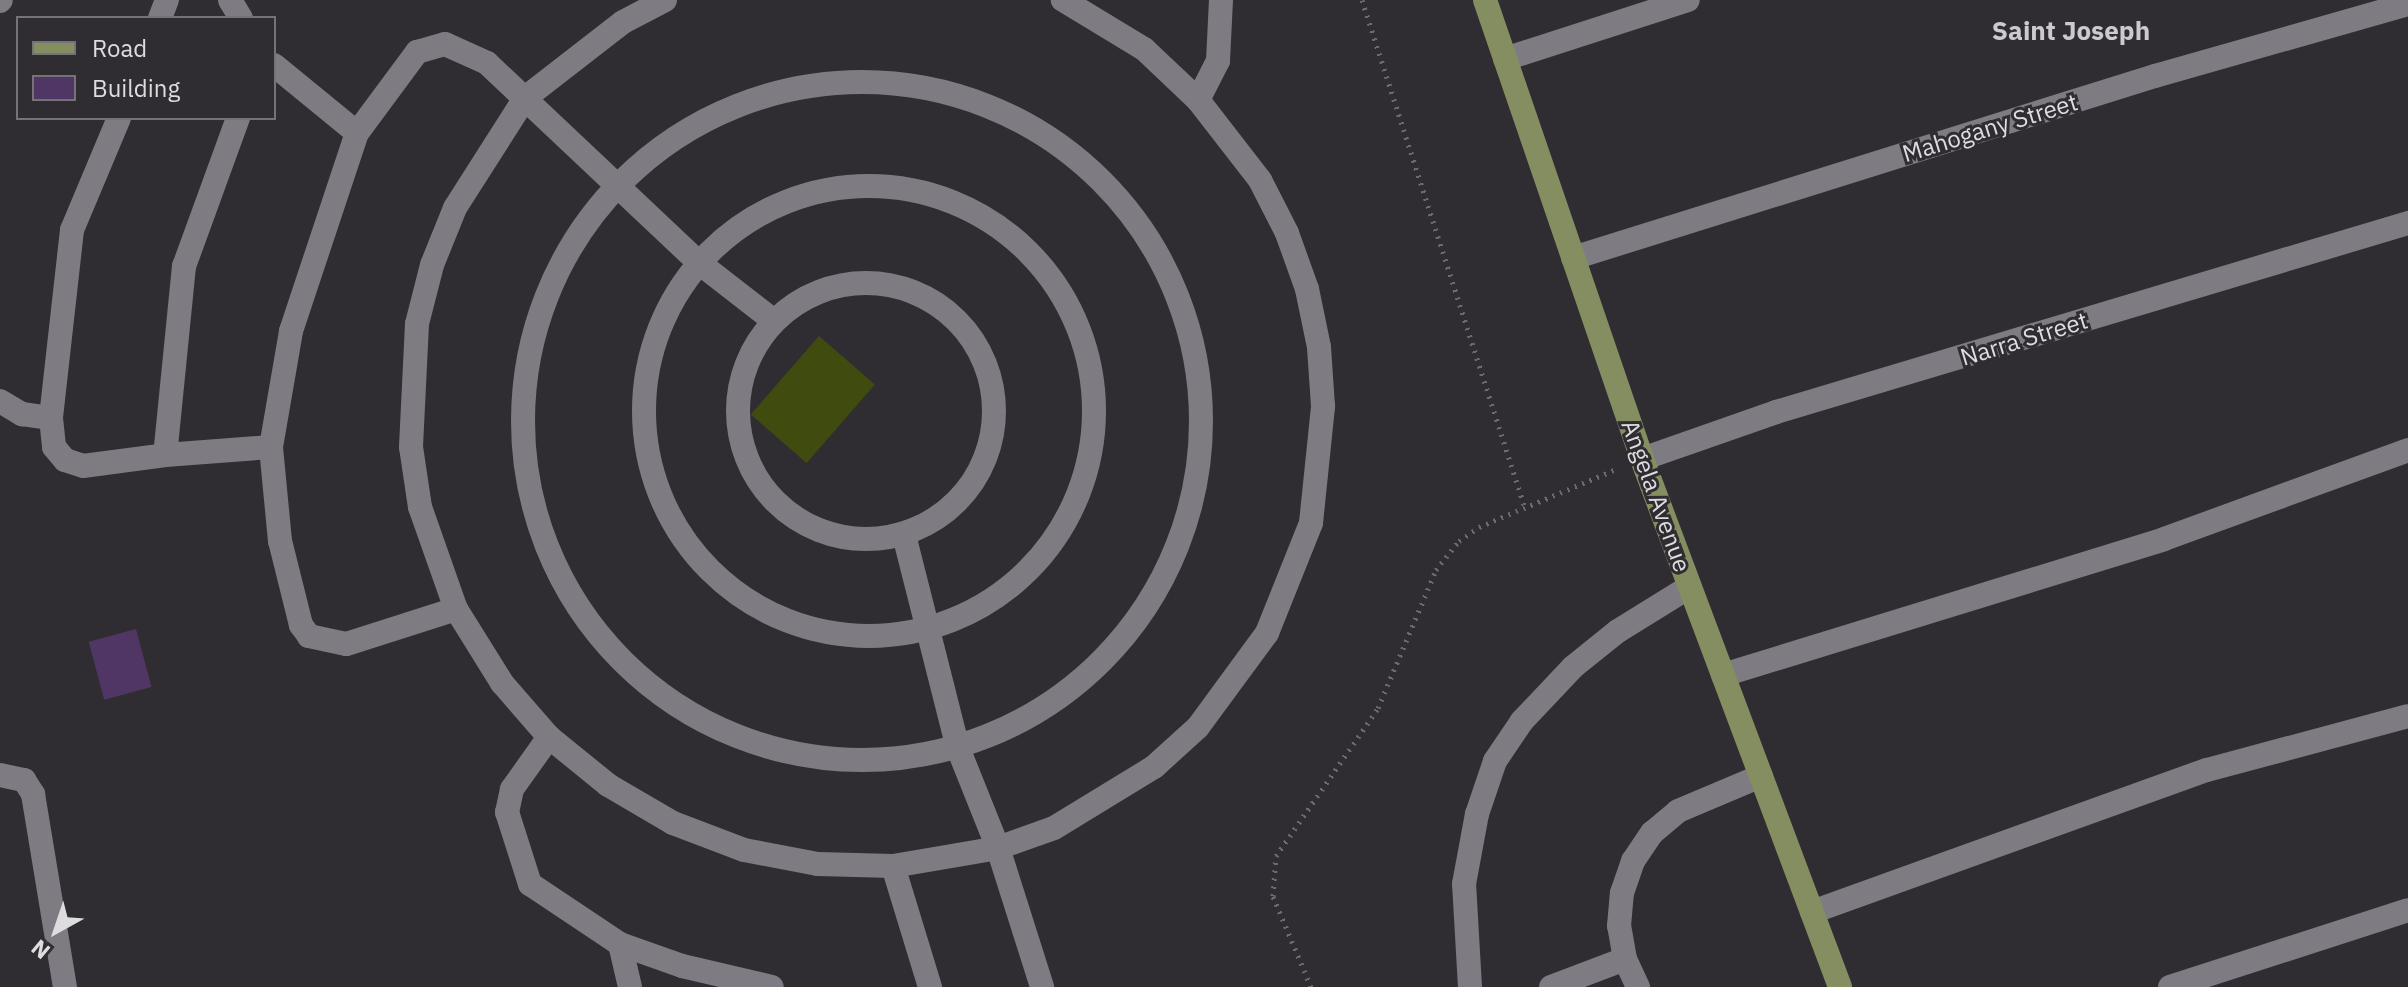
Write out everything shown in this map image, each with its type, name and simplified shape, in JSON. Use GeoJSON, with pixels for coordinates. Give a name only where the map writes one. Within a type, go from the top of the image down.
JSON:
{"type":"FeatureCollection","features":[{"type":"Feature","properties":{"kind":"main road","name":"Angela Avenue"},"geometry":{"type":"LineString","coordinates":[[1485,0],[1642,459],[1840,987]]}},
{"type":"Feature","properties":{"kind":"street"},"geometry":{"type":"LineString","coordinates":[[665,0],[623,22],[525,98],[455,208],[432,265],[417,324],[411,447],[420,507],[456,609],[502,683],[549,737],[608,785],[688,828],[744,850],[818,864],[893,866],[998,848],[1054,828],[1106,801],[1198,727],[1267,633],[1311,523],[1323,406],[1307,289],[1260,180],[1198,100],[1144,49],[1063,0]]}},
{"type":"Feature","properties":{"kind":"street"},"geometry":{"type":"LineString","coordinates":[[1198,100],[1218,61],[1221,0]]}},
{"type":"Feature","properties":{"kind":"street"},"geometry":{"type":"LineString","coordinates":[[1505,59],[1688,0]]}},
{"type":"Feature","properties":{"kind":"street","name":"Mahogany Street"},"geometry":{"type":"LineString","coordinates":[[1573,258],[2155,76],[2408,4]]}},
{"type":"Feature","properties":{"kind":"street"},"geometry":{"type":"LineString","coordinates":[[456,609],[346,644],[309,636],[301,625],[280,541],[271,447],[291,331],[357,133],[417,52],[445,44],[487,63],[698,262],[774,321]]}},
{"type":"Feature","properties":{"kind":"street"},"geometry":{"type":"LineString","coordinates":[[276,67],[357,133]]}},
{"type":"Feature","properties":{"kind":"street"},"geometry":{"type":"LineString","coordinates":[[842,83],[929,89],[977,102],[1065,151],[1103,184],[1163,265],[1196,359],[1201,409],[1191,508],[1175,555],[1152,600],[1089,676],[1016,725],[958,748],[896,760],[833,760],[756,743],[713,726],[659,693],[612,650],[574,600],[545,544],[528,483],[522,421],[527,358],[544,298],[572,241],[616,185],[687,129],[780,91],[842,83]]}},
{"type":"Feature","properties":{"kind":"street"},"geometry":{"type":"LineString","coordinates":[[118,120],[72,230],[51,418],[54,447],[65,460],[83,466],[165,455],[271,447]]}},
{"type":"Feature","properties":{"kind":"street"},"geometry":{"type":"LineString","coordinates":[[165,455],[184,266],[237,120]]}},
{"type":"Feature","properties":{"kind":"street"},"geometry":{"type":"LineString","coordinates":[[888,186],[929,194],[1005,232],[1037,260],[1062,295],[1081,333],[1092,374],[1090,459],[1077,500],[1030,570],[998,597],[930,628],[865,637],[808,628],[756,606],[710,571],[675,527],[652,475],[644,404],[648,362],[666,309],[698,262],[764,210],[817,191],[888,186]]}},
{"type":"Feature","properties":{"kind":"street","name":"Narra Street"},"geometry":{"type":"LineString","coordinates":[[1642,459],[1776,412],[2408,223]]}},
{"type":"Feature","properties":{"kind":"street"},"geometry":{"type":"LineString","coordinates":[[860,282],[922,295],[971,336],[994,395],[987,458],[950,509],[904,535],[861,540],[828,534],[782,506],[753,472],[741,442],[739,398],[754,347],[774,321],[814,294],[860,282]]}},
{"type":"Feature","properties":{"kind":"street"},"geometry":{"type":"LineString","coordinates":[[0,401],[22,414],[51,418]]}},
{"type":"Feature","properties":{"kind":"street"},"geometry":{"type":"LineString","coordinates":[[1723,675],[2164,539],[2408,450]]}},
{"type":"Feature","properties":{"kind":"street"},"geometry":{"type":"LineString","coordinates":[[904,535],[958,748],[998,848],[1042,987]]}},
{"type":"Feature","properties":{"kind":"street"},"geometry":{"type":"LineString","coordinates":[[1470,987],[1465,972],[1464,884],[1477,814],[1495,761],[1522,721],[1573,667],[1618,631],[1689,587]]}},
{"type":"Feature","properties":{"kind":"street"},"geometry":{"type":"LineString","coordinates":[[1812,912],[2207,770],[2408,716]]}},
{"type":"Feature","properties":{"kind":"street"},"geometry":{"type":"LineString","coordinates":[[549,737],[512,789],[507,812],[513,840],[530,884],[620,944],[682,966],[772,987]]}},
{"type":"Feature","properties":{"kind":"street"},"geometry":{"type":"LineString","coordinates":[[0,775],[24,780],[33,794],[65,987]]}},
{"type":"Feature","properties":{"kind":"street"},"geometry":{"type":"LineString","coordinates":[[1638,987],[1625,959],[1619,926],[1622,893],[1633,861],[1652,833],[1678,811],[1761,776]]}},
{"type":"Feature","properties":{"kind":"street"},"geometry":{"type":"LineString","coordinates":[[893,866],[930,987]]}},
{"type":"Feature","properties":{"kind":"street"},"geometry":{"type":"LineString","coordinates":[[2170,987],[2408,910]]}},
{"type":"Feature","properties":{"kind":"street"},"geometry":{"type":"LineString","coordinates":[[620,944],[630,987]]}},
{"type":"Feature","properties":{"kind":"street"},"geometry":{"type":"LineString","coordinates":[[1551,987],[1625,959]]}},
{"type":"Feature","properties":{"kind":"path"},"geometry":{"type":"LineString","coordinates":[[1362,0],[1524,505]]}},
{"type":"Feature","properties":{"kind":"path"},"geometry":{"type":"LineString","coordinates":[[1311,987],[1273,896],[1276,856],[1378,708],[1436,570],[1459,541],[1524,505],[1642,459]]}},
{"type":"Feature","properties":{"kind":"green space"},"geometry":{"type":"Polygon","coordinates":[[[819,336],[875,385],[807,463],[751,414],[819,336]]]}},
{"type":"Feature","properties":{"kind":"building"},"geometry":{"type":"Polygon","coordinates":[[[136,629],[152,687],[104,700],[89,642],[136,629]]]}},
{"type":"Feature","properties":{"kind":"district","name":"Saint Joseph"},"geometry":{"type":"Point","coordinates":[2071,31]}}]}
